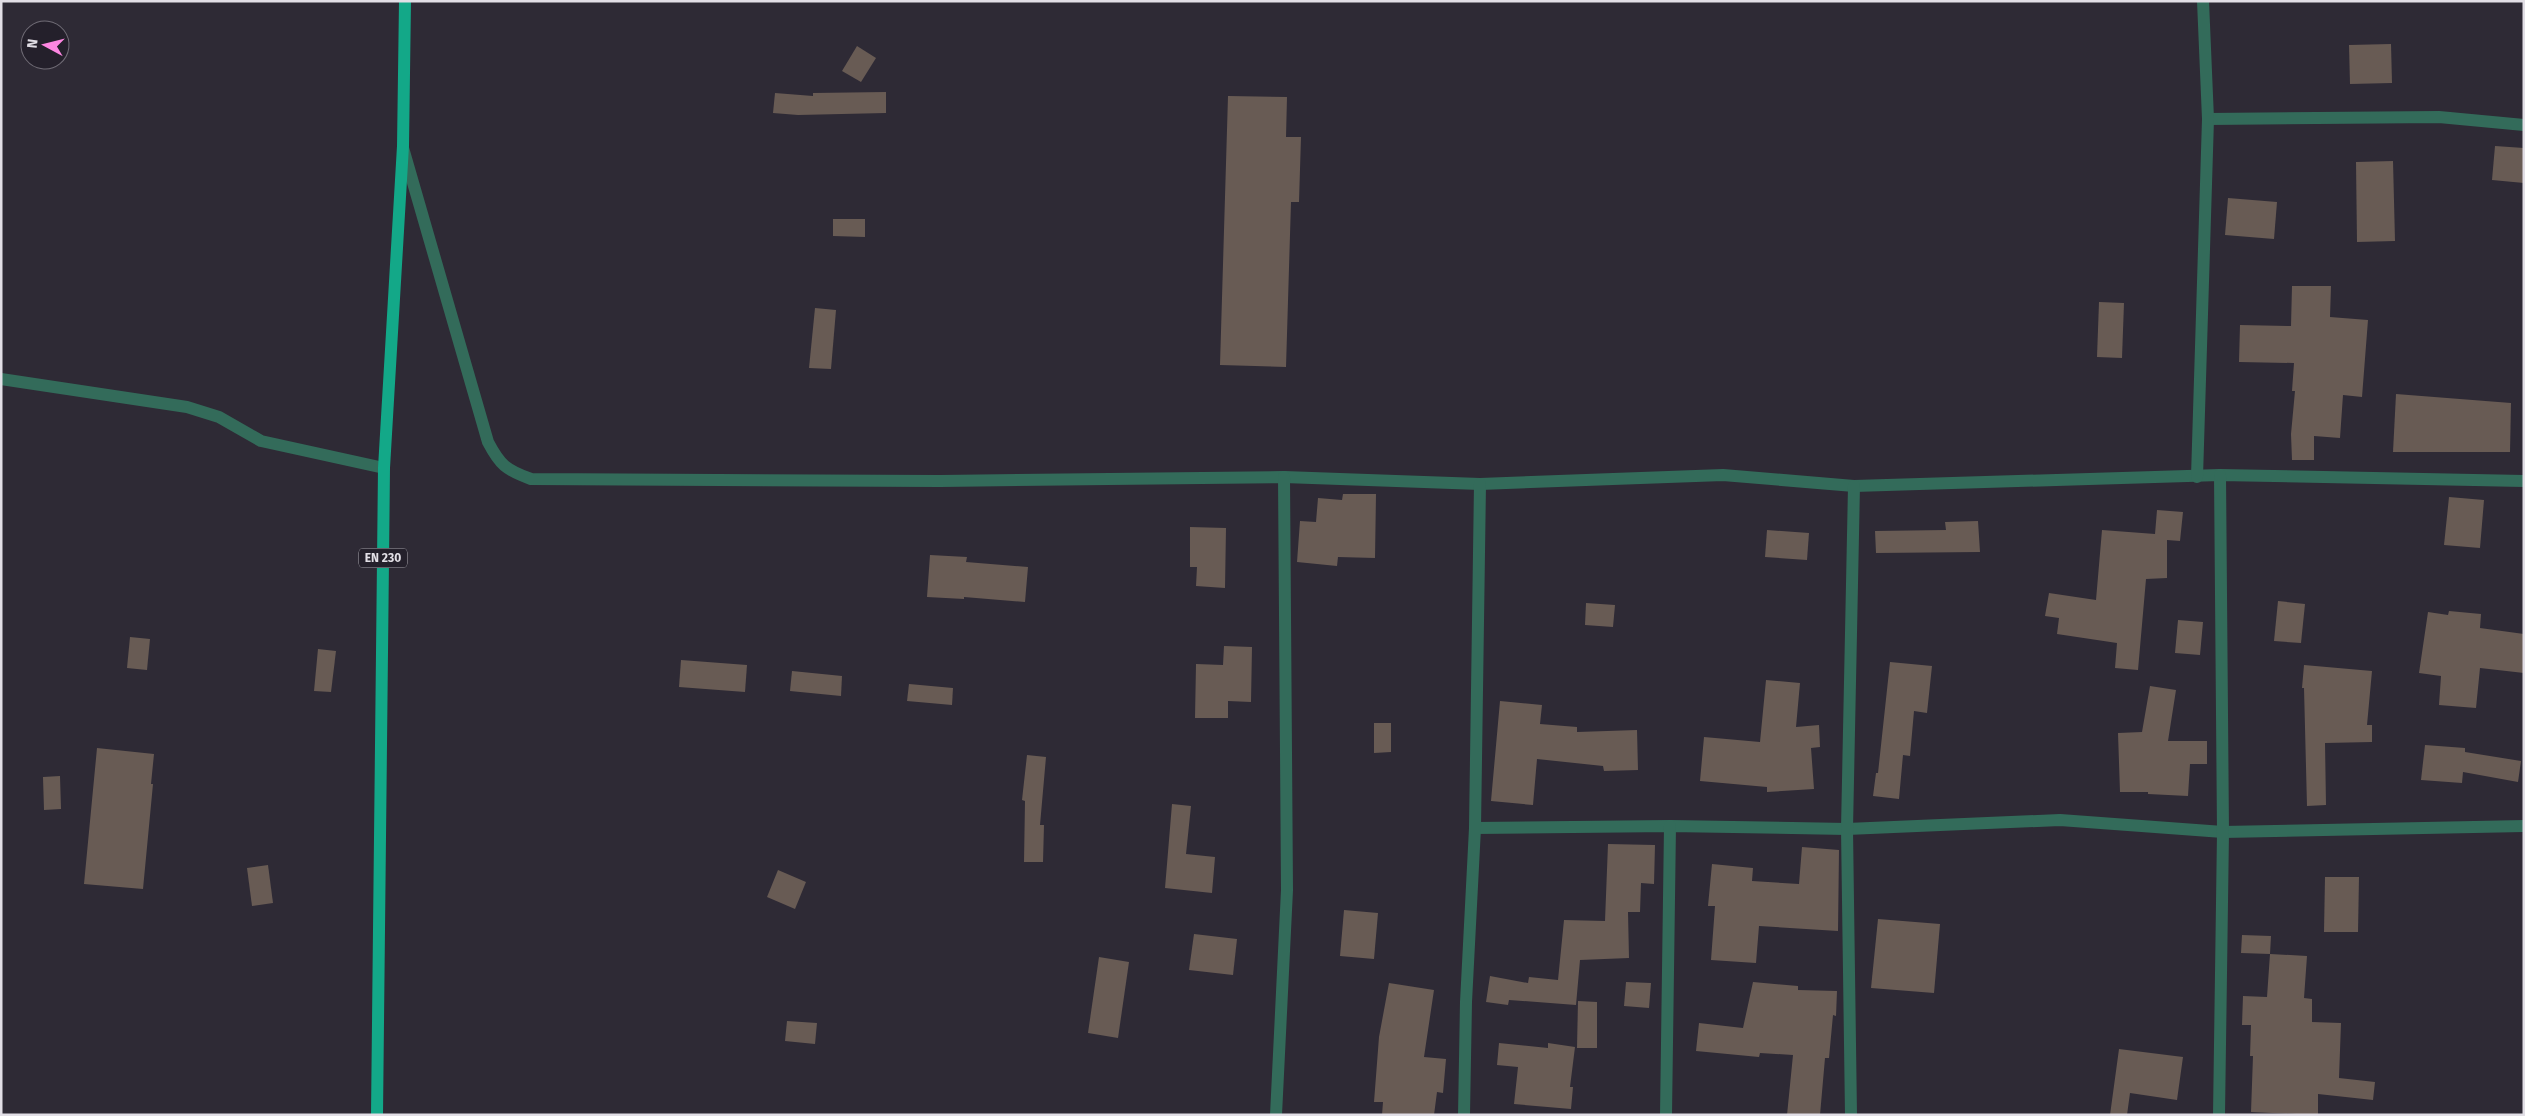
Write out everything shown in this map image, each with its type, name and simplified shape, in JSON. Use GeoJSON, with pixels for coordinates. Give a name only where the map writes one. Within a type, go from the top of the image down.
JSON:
{"type":"FeatureCollection","features":[{"type":"Feature","properties":{"kind":"main road","name":"EN 230"},"geometry":{"type":"LineString","coordinates":[[377,1115],[384,468],[403,146],[406,1]]}},
{"type":"Feature","properties":{"kind":"street"},"geometry":{"type":"LineString","coordinates":[[2197,477],[2208,119],[2203,1]]}},
{"type":"Feature","properties":{"kind":"street"},"geometry":{"type":"LineString","coordinates":[[2208,119],[2439,117],[2524,125]]}},
{"type":"Feature","properties":{"kind":"street"},"geometry":{"type":"LineString","coordinates":[[403,146],[488,442],[496,458],[508,471],[531,479],[940,481],[1284,477],[1480,484],[1723,475],[1854,486],[2220,475],[2524,481]]}},
{"type":"Feature","properties":{"kind":"street"},"geometry":{"type":"LineString","coordinates":[[1,379],[187,407],[219,417],[261,441],[384,468]]}},
{"type":"Feature","properties":{"kind":"street"},"geometry":{"type":"LineString","coordinates":[[2219,1115],[2223,832],[2220,475]]}},
{"type":"Feature","properties":{"kind":"street"},"geometry":{"type":"LineString","coordinates":[[1276,1115],[1286,890],[1284,477]]}},
{"type":"Feature","properties":{"kind":"street"},"geometry":{"type":"LineString","coordinates":[[1464,1115],[1466,1002],[1476,828],[1480,484]]}},
{"type":"Feature","properties":{"kind":"street"},"geometry":{"type":"LineString","coordinates":[[1851,1115],[1847,829],[1854,486]]}},
{"type":"Feature","properties":{"kind":"street"},"geometry":{"type":"LineString","coordinates":[[1476,828],[1670,826],[1847,829],[2060,820],[2223,832],[2524,826]]}},
{"type":"Feature","properties":{"kind":"street"},"geometry":{"type":"LineString","coordinates":[[1666,1115],[1670,826]]}},
{"type":"Feature","properties":{"kind":"building"},"geometry":{"type":"Polygon","coordinates":[[[2391,44],[2392,83],[2350,84],[2349,45],[2391,44]]]}},
{"type":"Feature","properties":{"kind":"building"},"geometry":{"type":"Polygon","coordinates":[[[857,46],[876,58],[861,82],[842,71],[857,46]]]}},
{"type":"Feature","properties":{"kind":"building"},"geometry":{"type":"Polygon","coordinates":[[[886,92],[886,113],[798,115],[773,113],[775,93],[813,96],[813,93],[886,92]]]}},
{"type":"Feature","properties":{"kind":"building"},"geometry":{"type":"Polygon","coordinates":[[[1228,96],[1287,97],[1286,137],[1301,137],[1299,202],[1291,202],[1286,367],[1220,365],[1228,96]]]}},
{"type":"Feature","properties":{"kind":"building"},"geometry":{"type":"Polygon","coordinates":[[[2495,146],[2524,148],[2524,183],[2492,180],[2495,146]]]}},
{"type":"Feature","properties":{"kind":"building"},"geometry":{"type":"Polygon","coordinates":[[[2393,161],[2395,241],[2357,242],[2356,162],[2393,161]]]}},
{"type":"Feature","properties":{"kind":"building"},"geometry":{"type":"Polygon","coordinates":[[[2228,198],[2277,202],[2274,239],[2225,235],[2228,198]]]}},
{"type":"Feature","properties":{"kind":"building"},"geometry":{"type":"Polygon","coordinates":[[[833,219],[865,219],[865,237],[833,236],[833,219]]]}},
{"type":"Feature","properties":{"kind":"building"},"geometry":{"type":"Polygon","coordinates":[[[2292,286],[2331,286],[2330,317],[2368,320],[2362,397],[2343,395],[2340,438],[2314,436],[2314,460],[2292,460],[2291,434],[2295,391],[2292,391],[2294,363],[2239,362],[2240,325],[2291,326],[2292,286]]]}},
{"type":"Feature","properties":{"kind":"building"},"geometry":{"type":"Polygon","coordinates":[[[2099,302],[2124,303],[2122,358],[2097,357],[2099,302]]]}},
{"type":"Feature","properties":{"kind":"building"},"geometry":{"type":"Polygon","coordinates":[[[815,308],[836,310],[831,369],[809,368],[815,308]]]}},
{"type":"Feature","properties":{"kind":"building"},"geometry":{"type":"Polygon","coordinates":[[[2396,394],[2511,403],[2510,452],[2393,452],[2396,394]]]}},
{"type":"Feature","properties":{"kind":"building"},"geometry":{"type":"Polygon","coordinates":[[[1343,494],[1376,494],[1375,558],[1338,557],[1337,566],[1297,562],[1300,521],[1316,522],[1318,498],[1342,500],[1343,494]]]}},
{"type":"Feature","properties":{"kind":"building"},"geometry":{"type":"Polygon","coordinates":[[[2449,497],[2484,500],[2480,548],[2444,545],[2449,497]]]}},
{"type":"Feature","properties":{"kind":"building"},"geometry":{"type":"Polygon","coordinates":[[[2157,510],[2183,512],[2180,541],[2167,540],[2167,578],[2146,579],[2138,670],[2115,668],[2117,643],[2057,634],[2059,618],[2045,616],[2049,593],[2096,600],[2102,530],[2155,534],[2157,510]]]}},
{"type":"Feature","properties":{"kind":"building"},"geometry":{"type":"Polygon","coordinates":[[[1978,521],[1980,552],[1876,553],[1875,531],[1946,530],[1945,522],[1978,521]]]}},
{"type":"Feature","properties":{"kind":"building"},"geometry":{"type":"Polygon","coordinates":[[[1190,527],[1226,528],[1225,588],[1196,586],[1197,567],[1190,567],[1190,527]]]}},
{"type":"Feature","properties":{"kind":"building"},"geometry":{"type":"Polygon","coordinates":[[[1767,530],[1809,533],[1807,560],[1765,557],[1767,530]]]}},
{"type":"Feature","properties":{"kind":"building"},"geometry":{"type":"Polygon","coordinates":[[[930,555],[967,557],[966,562],[1028,567],[1025,602],[964,597],[964,599],[927,597],[930,555]]]}},
{"type":"Feature","properties":{"kind":"building"},"geometry":{"type":"Polygon","coordinates":[[[2278,601],[2305,604],[2301,643],[2274,641],[2278,601]]]}},
{"type":"Feature","properties":{"kind":"building"},"geometry":{"type":"Polygon","coordinates":[[[1586,603],[1615,605],[1613,627],[1585,625],[1586,603]]]}},
{"type":"Feature","properties":{"kind":"building"},"geometry":{"type":"Polygon","coordinates":[[[2449,611],[2481,614],[2480,628],[2524,634],[2524,673],[2480,668],[2476,708],[2439,705],[2441,676],[2419,673],[2428,612],[2448,615],[2449,611]]]}},
{"type":"Feature","properties":{"kind":"building"},"geometry":{"type":"Polygon","coordinates":[[[2178,620],[2203,622],[2200,655],[2175,653],[2178,620]]]}},
{"type":"Feature","properties":{"kind":"building"},"geometry":{"type":"Polygon","coordinates":[[[130,637],[150,639],[147,670],[127,668],[130,637]]]}},
{"type":"Feature","properties":{"kind":"building"},"geometry":{"type":"Polygon","coordinates":[[[1224,646],[1252,647],[1251,702],[1228,701],[1228,718],[1195,718],[1196,664],[1223,665],[1224,646]]]}},
{"type":"Feature","properties":{"kind":"building"},"geometry":{"type":"Polygon","coordinates":[[[318,649],[336,651],[331,692],[314,691],[318,649]]]}},
{"type":"Feature","properties":{"kind":"building"},"geometry":{"type":"Polygon","coordinates":[[[681,660],[747,665],[745,692],[679,687],[681,660]]]}},
{"type":"Feature","properties":{"kind":"building"},"geometry":{"type":"Polygon","coordinates":[[[1890,662],[1932,666],[1927,713],[1914,711],[1910,756],[1903,755],[1899,799],[1873,796],[1876,773],[1878,773],[1890,662]]]}},
{"type":"Feature","properties":{"kind":"building"},"geometry":{"type":"Polygon","coordinates":[[[2304,665],[2372,671],[2367,725],[2372,725],[2372,742],[2325,743],[2326,805],[2307,806],[2304,688],[2302,688],[2304,665]]]}},
{"type":"Feature","properties":{"kind":"building"},"geometry":{"type":"Polygon","coordinates":[[[792,671],[842,676],[841,696],[790,691],[792,671]]]}},
{"type":"Feature","properties":{"kind":"building"},"geometry":{"type":"Polygon","coordinates":[[[1766,680],[1800,683],[1796,727],[1819,725],[1820,747],[1811,748],[1814,789],[1767,792],[1767,787],[1700,781],[1704,737],[1760,742],[1766,680]]]}},
{"type":"Feature","properties":{"kind":"building"},"geometry":{"type":"Polygon","coordinates":[[[909,684],[953,688],[952,705],[907,701],[909,684]]]}},
{"type":"Feature","properties":{"kind":"building"},"geometry":{"type":"Polygon","coordinates":[[[2150,686],[2176,690],[2168,741],[2207,741],[2207,764],[2190,764],[2188,796],[2148,794],[2148,792],[2120,792],[2118,733],[2142,732],[2150,686]]]}},
{"type":"Feature","properties":{"kind":"building"},"geometry":{"type":"Polygon","coordinates":[[[1500,701],[1542,705],[1540,724],[1577,727],[1577,732],[1637,730],[1638,770],[1604,771],[1603,766],[1537,759],[1533,805],[1491,801],[1500,701]]]}},
{"type":"Feature","properties":{"kind":"building"},"geometry":{"type":"Polygon","coordinates":[[[1374,723],[1391,723],[1391,752],[1374,753],[1374,723]]]}},
{"type":"Feature","properties":{"kind":"building"},"geometry":{"type":"Polygon","coordinates":[[[2425,745],[2465,748],[2465,752],[2521,761],[2518,782],[2463,772],[2462,783],[2421,780],[2425,745]]]}},
{"type":"Feature","properties":{"kind":"building"},"geometry":{"type":"Polygon","coordinates":[[[97,748],[154,754],[143,889],[84,884],[97,748]]]}},
{"type":"Feature","properties":{"kind":"building"},"geometry":{"type":"Polygon","coordinates":[[[1027,755],[1046,757],[1040,825],[1044,825],[1043,862],[1024,862],[1025,801],[1022,800],[1027,755]]]}},
{"type":"Feature","properties":{"kind":"building"},"geometry":{"type":"Polygon","coordinates":[[[60,776],[61,809],[44,810],[43,777],[60,776]]]}},
{"type":"Feature","properties":{"kind":"building"},"geometry":{"type":"Polygon","coordinates":[[[1172,804],[1191,806],[1186,854],[1215,857],[1212,893],[1165,888],[1172,804]]]}},
{"type":"Feature","properties":{"kind":"building"},"geometry":{"type":"Polygon","coordinates":[[[1608,844],[1655,845],[1654,884],[1641,883],[1640,912],[1628,912],[1629,958],[1580,960],[1576,1005],[1509,1000],[1508,1005],[1486,1002],[1490,976],[1528,983],[1529,977],[1558,980],[1564,920],[1605,921],[1608,844]]]}},
{"type":"Feature","properties":{"kind":"building"},"geometry":{"type":"Polygon","coordinates":[[[1802,847],[1839,850],[1838,931],[1759,926],[1756,963],[1711,960],[1715,906],[1708,906],[1712,864],[1753,868],[1752,881],[1799,884],[1802,847]]]}},
{"type":"Feature","properties":{"kind":"building"},"geometry":{"type":"Polygon","coordinates":[[[268,865],[273,903],[252,906],[247,868],[268,865]]]}},
{"type":"Feature","properties":{"kind":"building"},"geometry":{"type":"Polygon","coordinates":[[[778,870],[806,882],[795,909],[767,897],[778,870]]]}},
{"type":"Feature","properties":{"kind":"building"},"geometry":{"type":"Polygon","coordinates":[[[2325,877],[2359,877],[2358,932],[2324,932],[2325,877]]]}},
{"type":"Feature","properties":{"kind":"building"},"geometry":{"type":"Polygon","coordinates":[[[1344,910],[1378,913],[1374,959],[1340,956],[1344,910]]]}},
{"type":"Feature","properties":{"kind":"building"},"geometry":{"type":"Polygon","coordinates":[[[1878,919],[1940,924],[1934,993],[1871,988],[1878,919]]]}},
{"type":"Feature","properties":{"kind":"building"},"geometry":{"type":"Polygon","coordinates":[[[1194,934],[1237,939],[1233,975],[1189,970],[1194,934]]]}},
{"type":"Feature","properties":{"kind":"building"},"geometry":{"type":"Polygon","coordinates":[[[2242,935],[2271,936],[2270,954],[2241,953],[2242,935]]]}},
{"type":"Feature","properties":{"kind":"building"},"geometry":{"type":"Polygon","coordinates":[[[2270,954],[2307,956],[2304,998],[2312,999],[2312,1022],[2341,1023],[2339,1078],[2375,1082],[2373,1100],[2318,1094],[2318,1115],[2251,1112],[2253,1056],[2250,1056],[2251,1025],[2242,1025],[2243,996],[2267,997],[2270,954]]]}},
{"type":"Feature","properties":{"kind":"building"},"geometry":{"type":"Polygon","coordinates":[[[1099,957],[1129,962],[1118,1038],[1088,1033],[1099,957]]]}},
{"type":"Feature","properties":{"kind":"building"},"geometry":{"type":"Polygon","coordinates":[[[1626,982],[1651,983],[1649,1008],[1624,1006],[1626,982]]]}},
{"type":"Feature","properties":{"kind":"building"},"geometry":{"type":"Polygon","coordinates":[[[1753,982],[1798,986],[1798,990],[1837,991],[1836,1016],[1833,1015],[1829,1058],[1825,1058],[1820,1115],[1787,1115],[1793,1055],[1760,1053],[1759,1057],[1696,1051],[1699,1023],[1743,1028],[1753,982]]]}},
{"type":"Feature","properties":{"kind":"building"},"geometry":{"type":"Polygon","coordinates":[[[1389,983],[1434,990],[1424,1057],[1446,1059],[1443,1093],[1437,1092],[1434,1115],[1382,1115],[1383,1102],[1374,1102],[1379,1037],[1389,983]]]}},
{"type":"Feature","properties":{"kind":"building"},"geometry":{"type":"Polygon","coordinates":[[[1578,1001],[1597,1002],[1597,1048],[1577,1048],[1578,1001]]]}},
{"type":"Feature","properties":{"kind":"building"},"geometry":{"type":"Polygon","coordinates":[[[787,1021],[817,1023],[815,1044],[785,1041],[787,1021]]]}},
{"type":"Feature","properties":{"kind":"building"},"geometry":{"type":"Polygon","coordinates":[[[1499,1043],[1548,1048],[1548,1043],[1575,1047],[1570,1087],[1573,1087],[1571,1109],[1514,1104],[1518,1067],[1497,1065],[1499,1043]]]}},
{"type":"Feature","properties":{"kind":"building"},"geometry":{"type":"Polygon","coordinates":[[[2119,1049],[2183,1057],[2177,1100],[2130,1093],[2127,1115],[2110,1115],[2119,1049]]]}}]}
